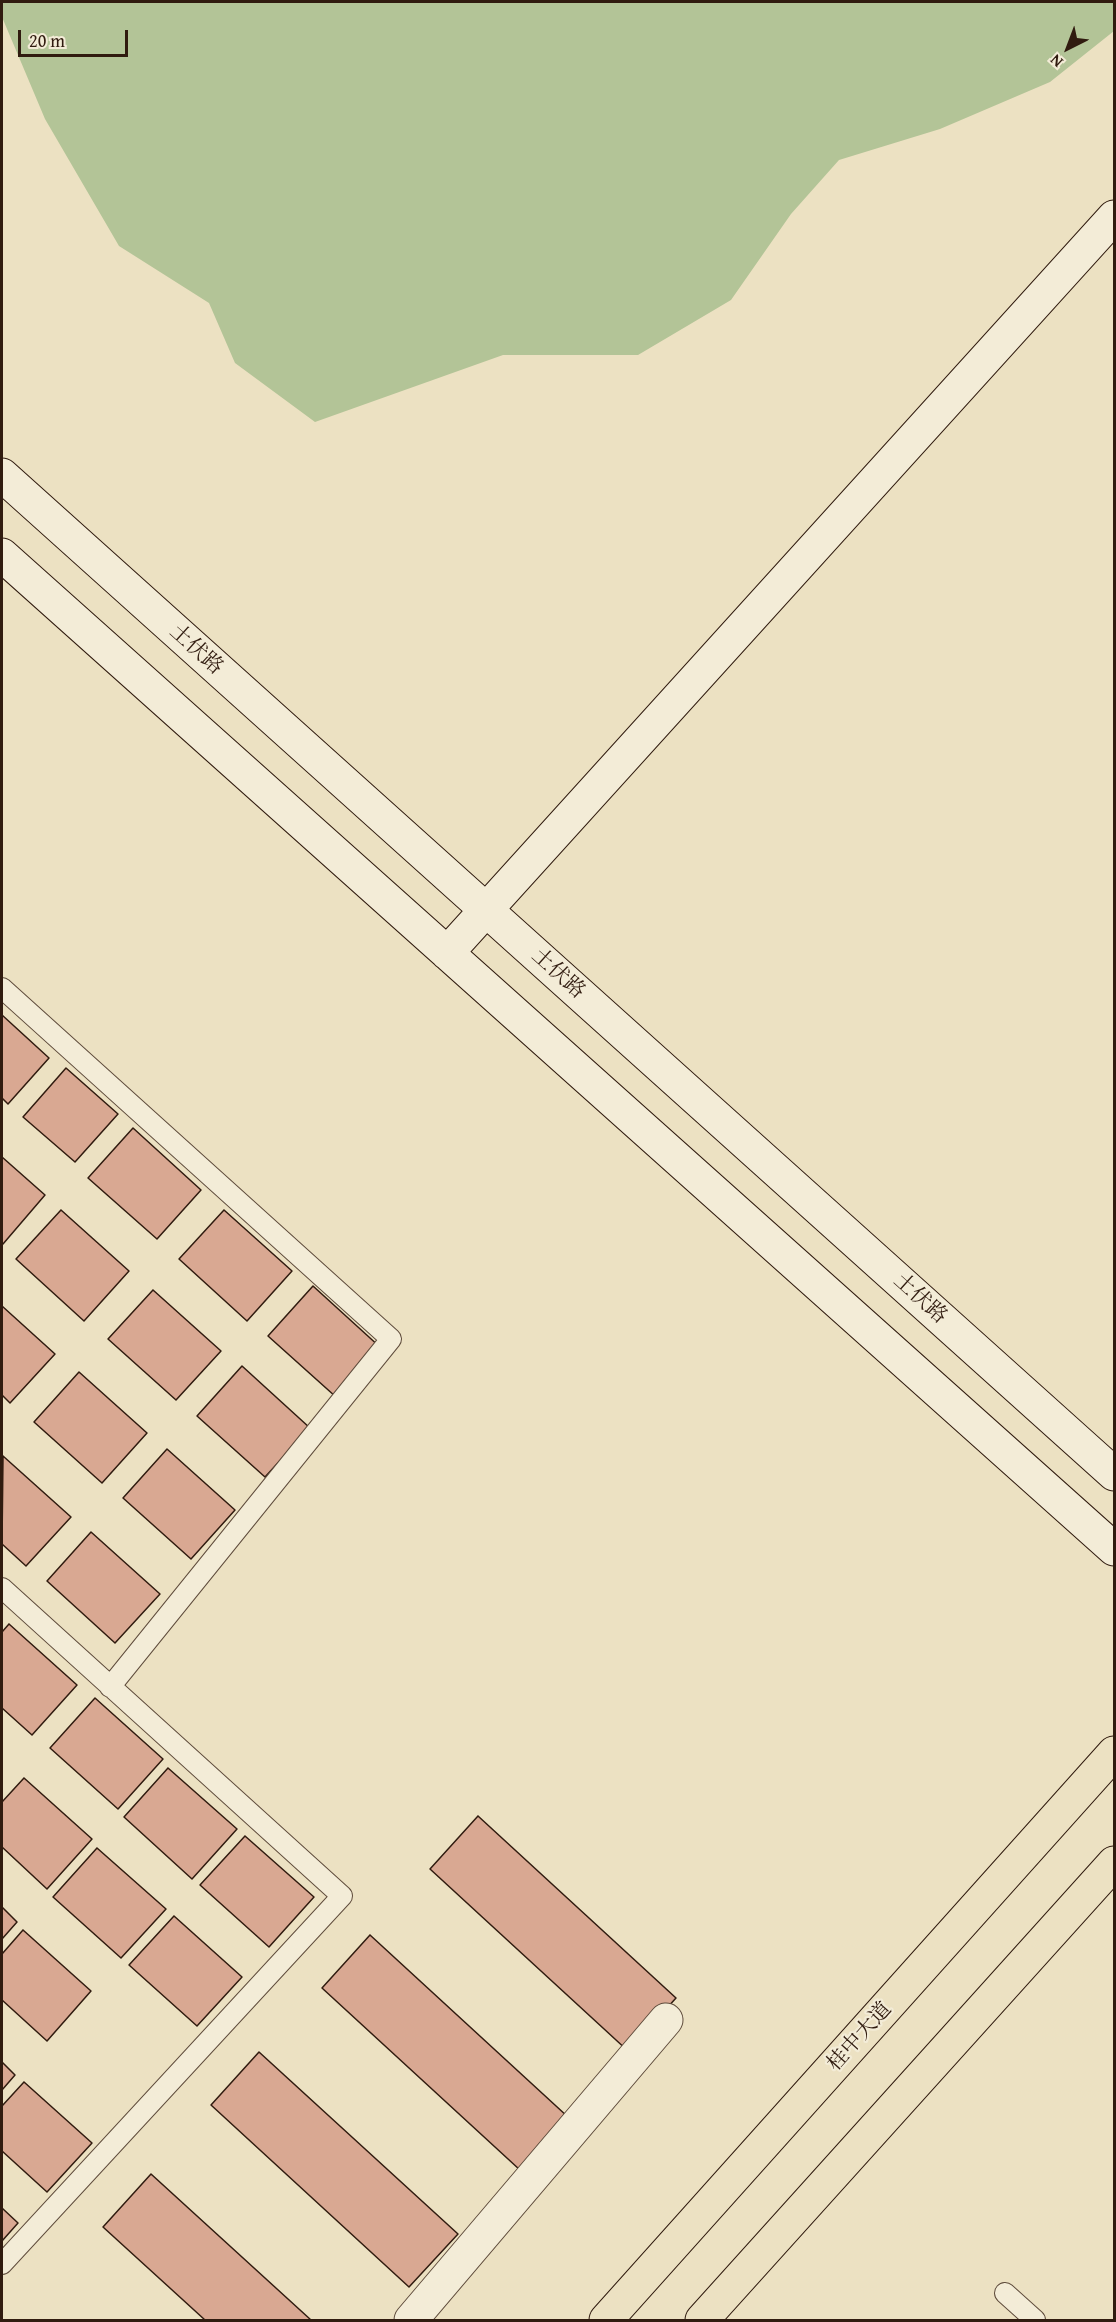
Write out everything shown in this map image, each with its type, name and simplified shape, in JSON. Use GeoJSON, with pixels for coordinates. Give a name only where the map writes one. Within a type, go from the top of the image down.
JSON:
{"type":"FeatureCollection","features":[{"type":"Feature","properties":{"kind":"main road"},"geometry":{"type":"LineString","coordinates":[[447,953],[1114,217]]}},
{"type":"Feature","properties":{"kind":"main road","name":"土伏路"},"geometry":{"type":"LineString","coordinates":[[2,475],[1114,1474]]}},
{"type":"Feature","properties":{"kind":"main road"},"geometry":{"type":"LineString","coordinates":[[2,555],[1114,1549]]}},
{"type":"Feature","properties":{"kind":"main road","name":"桂中大道"},"geometry":{"type":"LineString","coordinates":[[606,2320],[1114,1754]]}},
{"type":"Feature","properties":{"kind":"main road"},"geometry":{"type":"LineString","coordinates":[[702,2320],[1114,1863]]}},
{"type":"Feature","properties":{"kind":"main road"},"geometry":{"type":"LineString","coordinates":[[411,2320],[666,2019]]}},
{"type":"Feature","properties":{"kind":"lane"},"geometry":{"type":"LineString","coordinates":[[2,988],[391,1339],[110,1687]]}},
{"type":"Feature","properties":{"kind":"lane"},"geometry":{"type":"LineString","coordinates":[[2,1588],[342,1896],[2,2264]]}},
{"type":"Feature","properties":{"kind":"lane"},"geometry":{"type":"LineString","coordinates":[[1005,2293],[1035,2320]]}},
{"type":"Feature","properties":{"kind":"green space"},"geometry":{"type":"Polygon","coordinates":[[[2,2],[1114,2],[1114,31],[1050,82],[940,129],[839,160],[791,214],[731,300],[638,355],[503,355],[315,422],[235,363],[209,303],[119,246],[45,119],[2,17],[2,2]]]}},
{"type":"Feature","properties":{"kind":"building"},"geometry":{"type":"Polygon","coordinates":[[[2,1015],[49,1058],[8,1104],[2,1098],[2,1015]]]}},
{"type":"Feature","properties":{"kind":"building"},"geometry":{"type":"Polygon","coordinates":[[[66,1068],[118,1114],[75,1162],[23,1117],[66,1068]]]}},
{"type":"Feature","properties":{"kind":"building"},"geometry":{"type":"Polygon","coordinates":[[[133,1128],[201,1190],[157,1239],[88,1178],[133,1128]]]}},
{"type":"Feature","properties":{"kind":"building"},"geometry":{"type":"Polygon","coordinates":[[[2,1157],[45,1195],[3,1244],[2,1243],[2,1157]]]}},
{"type":"Feature","properties":{"kind":"building"},"geometry":{"type":"Polygon","coordinates":[[[61,1210],[129,1271],[84,1321],[16,1259],[61,1210]]]}},
{"type":"Feature","properties":{"kind":"building"},"geometry":{"type":"Polygon","coordinates":[[[224,1210],[292,1271],[247,1321],[179,1259],[224,1210]]]}},
{"type":"Feature","properties":{"kind":"building"},"geometry":{"type":"Polygon","coordinates":[[[313,1286],[381,1348],[336,1397],[268,1336],[313,1286]]]}},
{"type":"Feature","properties":{"kind":"building"},"geometry":{"type":"Polygon","coordinates":[[[153,1290],[221,1351],[176,1400],[108,1339],[153,1290]]]}},
{"type":"Feature","properties":{"kind":"building"},"geometry":{"type":"Polygon","coordinates":[[[2,1306],[55,1354],[10,1403],[2,1395],[2,1306]]]}},
{"type":"Feature","properties":{"kind":"building"},"geometry":{"type":"Polygon","coordinates":[[[242,1366],[310,1428],[265,1477],[197,1416],[242,1366]]]}},
{"type":"Feature","properties":{"kind":"building"},"geometry":{"type":"Polygon","coordinates":[[[79,1372],[147,1433],[102,1483],[34,1422],[79,1372]]]}},
{"type":"Feature","properties":{"kind":"building"},"geometry":{"type":"Polygon","coordinates":[[[167,1449],[235,1510],[191,1559],[123,1498],[167,1449]]]}},
{"type":"Feature","properties":{"kind":"building"},"geometry":{"type":"Polygon","coordinates":[[[3,1456],[71,1517],[26,1566],[2,1544],[3,1456]]]}},
{"type":"Feature","properties":{"kind":"building"},"geometry":{"type":"Polygon","coordinates":[[[91,1532],[160,1594],[115,1643],[47,1581],[91,1532]]]}},
{"type":"Feature","properties":{"kind":"building"},"geometry":{"type":"Polygon","coordinates":[[[9,1624],[77,1685],[32,1735],[2,1708],[2,1632],[9,1624]]]}},
{"type":"Feature","properties":{"kind":"building"},"geometry":{"type":"Polygon","coordinates":[[[95,1698],[163,1759],[118,1809],[50,1748],[95,1698]]]}},
{"type":"Feature","properties":{"kind":"building"},"geometry":{"type":"Polygon","coordinates":[[[168,1768],[237,1829],[192,1879],[124,1817],[168,1768]]]}},
{"type":"Feature","properties":{"kind":"building"},"geometry":{"type":"Polygon","coordinates":[[[24,1778],[92,1839],[47,1889],[2,1847],[2,1802],[24,1778]]]}},
{"type":"Feature","properties":{"kind":"building"},"geometry":{"type":"Polygon","coordinates":[[[478,1816],[676,1998],[628,2051],[430,1869],[478,1816]]]}},
{"type":"Feature","properties":{"kind":"building"},"geometry":{"type":"Polygon","coordinates":[[[245,1836],[314,1897],[269,1947],[200,1885],[245,1836]]]}},
{"type":"Feature","properties":{"kind":"building"},"geometry":{"type":"Polygon","coordinates":[[[97,1848],[166,1909],[121,1958],[53,1897],[97,1848]]]}},
{"type":"Feature","properties":{"kind":"building"},"geometry":{"type":"Polygon","coordinates":[[[2,1907],[17,1922],[2,1939],[2,1907]]]}},
{"type":"Feature","properties":{"kind":"building"},"geometry":{"type":"Polygon","coordinates":[[[174,1916],[242,1977],[197,2026],[129,1965],[174,1916]]]}},
{"type":"Feature","properties":{"kind":"building"},"geometry":{"type":"Polygon","coordinates":[[[23,1930],[91,1991],[47,2041],[2,2000],[2,1954],[23,1930]]]}},
{"type":"Feature","properties":{"kind":"building"},"geometry":{"type":"Polygon","coordinates":[[[370,1935],[568,2117],[520,2170],[322,1988],[370,1935]]]}},
{"type":"Feature","properties":{"kind":"building"},"geometry":{"type":"Polygon","coordinates":[[[259,2052],[458,2234],[409,2287],[211,2105],[259,2052]]]}},
{"type":"Feature","properties":{"kind":"building"},"geometry":{"type":"Polygon","coordinates":[[[2,2062],[15,2075],[2,2090],[2,2062]]]}},
{"type":"Feature","properties":{"kind":"building"},"geometry":{"type":"Polygon","coordinates":[[[24,2082],[92,2143],[47,2192],[2,2151],[2,2106],[24,2082]]]}},
{"type":"Feature","properties":{"kind":"building"},"geometry":{"type":"Polygon","coordinates":[[[151,2174],[311,2320],[205,2320],[103,2227],[151,2174]]]}},
{"type":"Feature","properties":{"kind":"building"},"geometry":{"type":"Polygon","coordinates":[[[2,2208],[18,2223],[2,2241],[2,2208]]]}}]}
